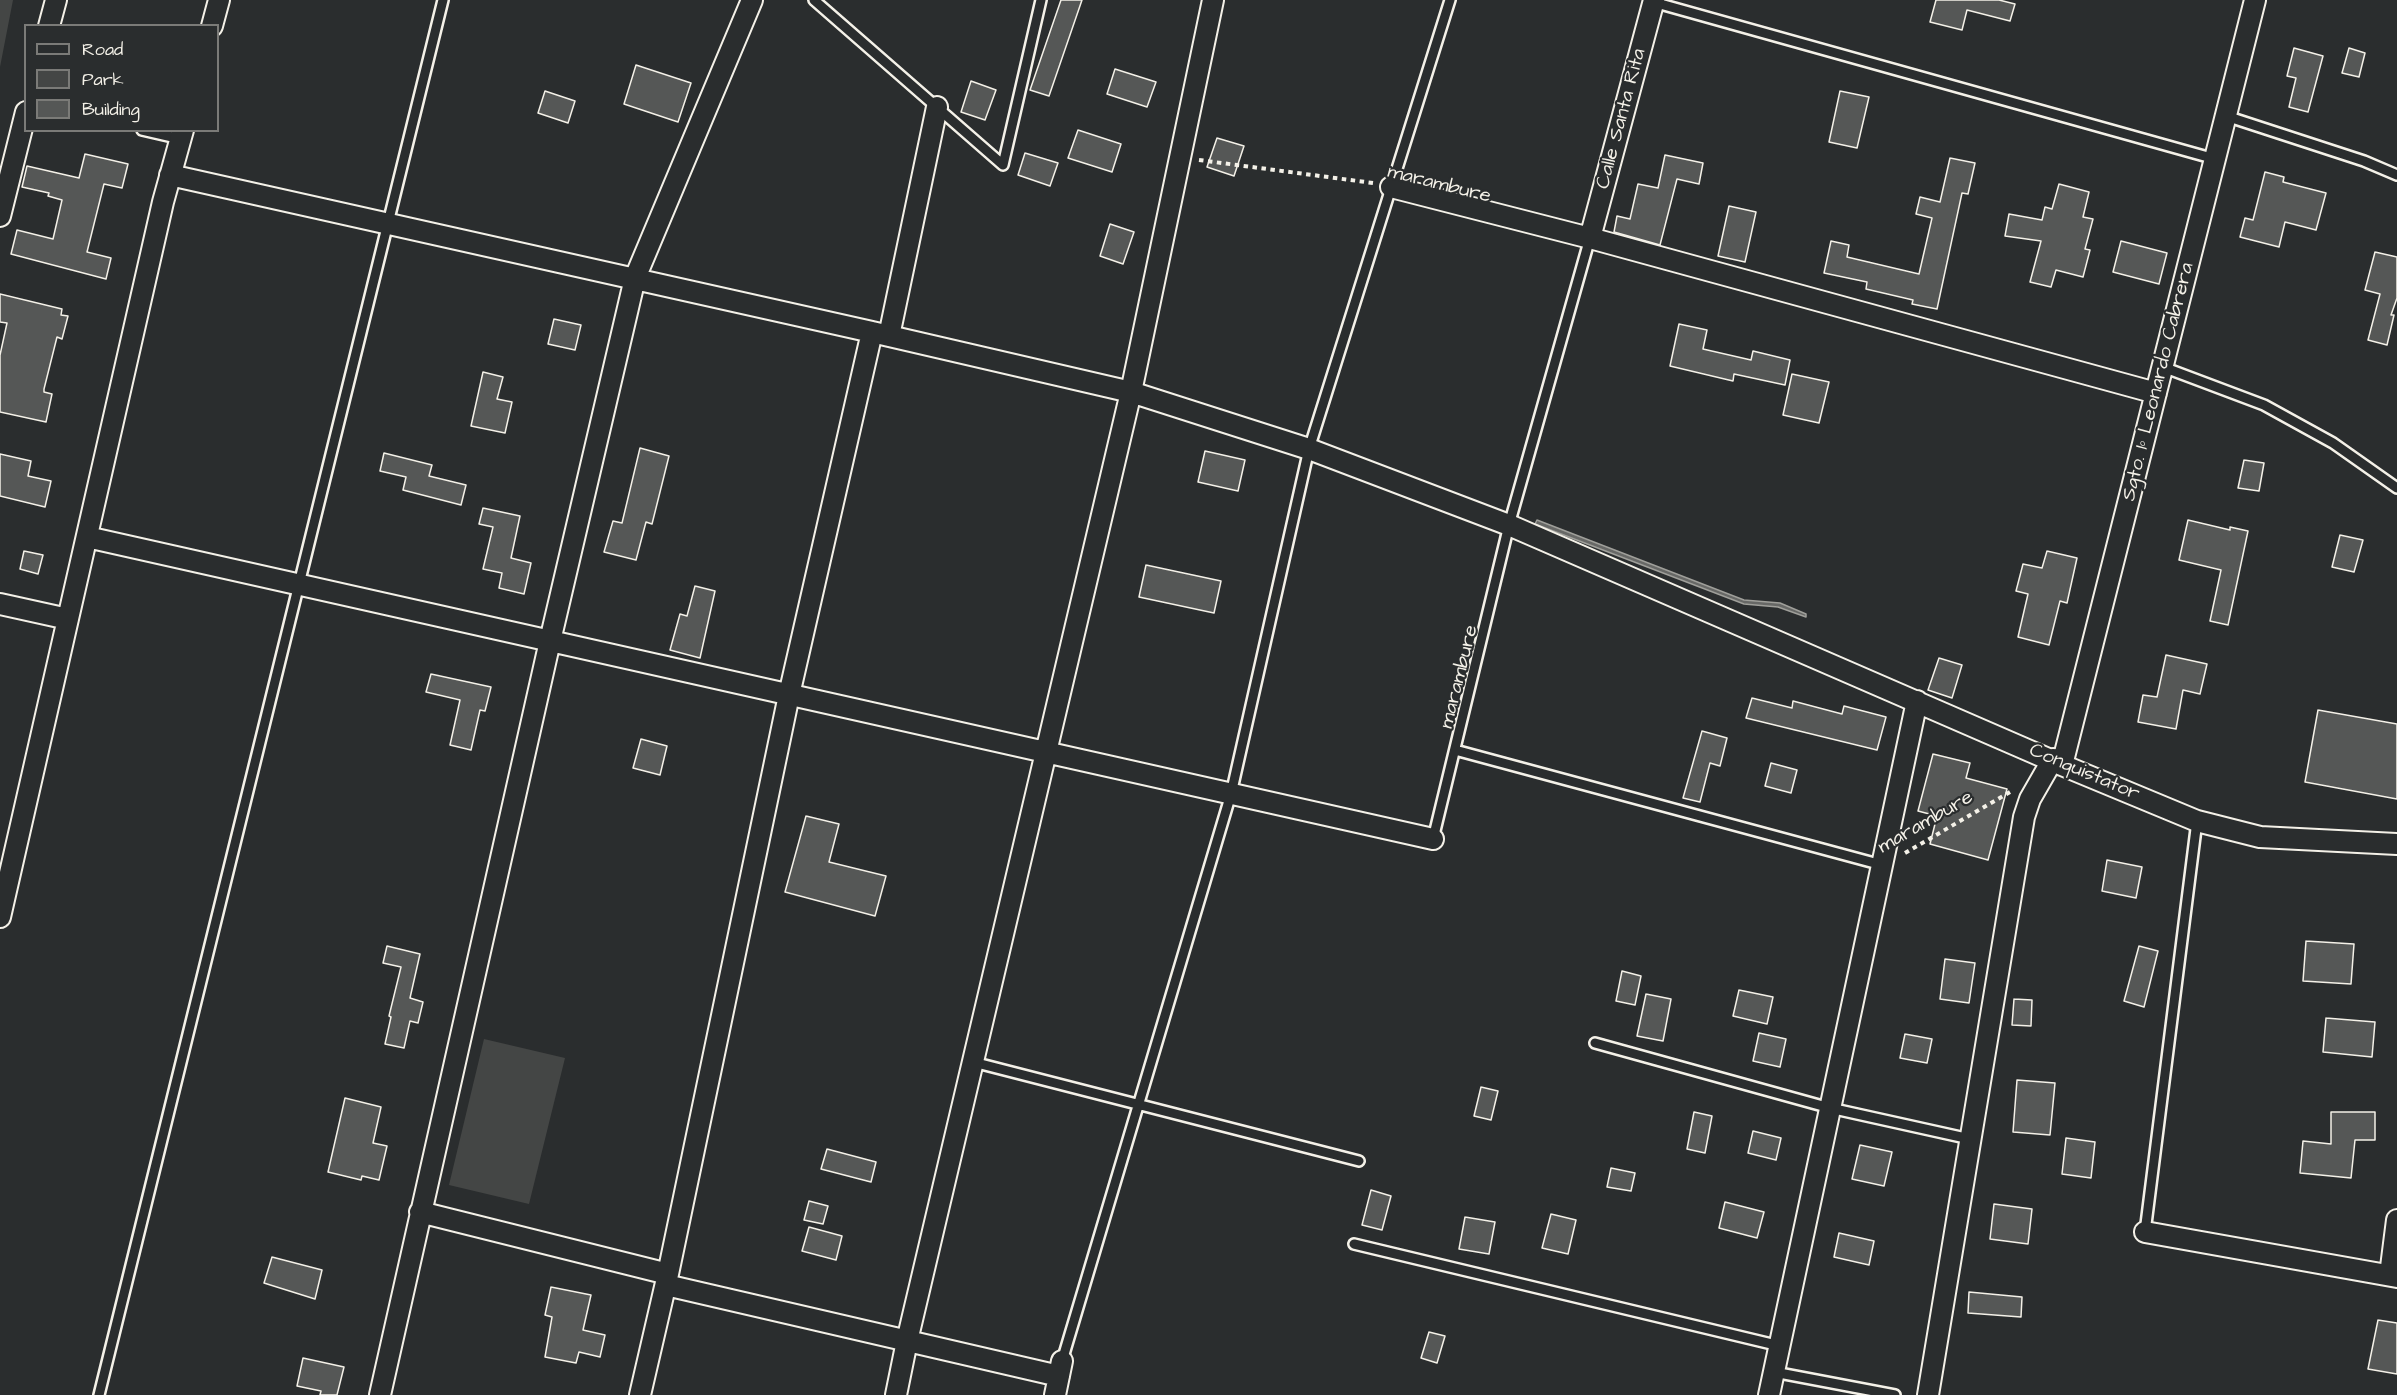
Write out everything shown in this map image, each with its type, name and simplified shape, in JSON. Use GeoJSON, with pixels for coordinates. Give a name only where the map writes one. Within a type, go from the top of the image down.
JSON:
{"type":"FeatureCollection","features":[{"type":"Feature","properties":{"kind":"street"},"geometry":{"type":"LineString","coordinates":[[50,24],[56,0]]}},
{"type":"Feature","properties":{"kind":"street"},"geometry":{"type":"LineString","coordinates":[[213,24],[219,0]]}},
{"type":"Feature","properties":{"kind":"street"},"geometry":{"type":"LineString","coordinates":[[380,1395],[550,641],[635,278],[752,0]]}},
{"type":"Feature","properties":{"kind":"street"},"geometry":{"type":"LineString","coordinates":[[896,1395],[1131,392],[1213,0]]}},
{"type":"Feature","properties":{"kind":"street","name":"Sgto. 1º Leonardo Cabrera"},"geometry":{"type":"LineString","coordinates":[[1928,1395],[2024,817],[2030,799],[2058,762],[2163,367],[2255,0]]}},
{"type":"Feature","properties":{"kind":"street","name":"Calle Santa Rita"},"geometry":{"type":"LineString","coordinates":[[1590,238],[1653,1]]}},
{"type":"Feature","properties":{"kind":"street"},"geometry":{"type":"LineString","coordinates":[[640,1395],[667,1279],[789,695],[937,107]]}},
{"type":"Feature","properties":{"kind":"street"},"geometry":{"type":"LineString","coordinates":[[0,216],[24,120]]}},
{"type":"Feature","properties":{"kind":"street"},"geometry":{"type":"LineString","coordinates":[[0,917],[170,175],[182,135]]}},
{"type":"Feature","properties":{"kind":"street","name":"Conquistator"},"geometry":{"type":"LineString","coordinates":[[170,175],[635,278],[1131,392],[1309,449],[1509,525],[2197,821],[2260,837],[2397,844]]}},
{"type":"Feature","properties":{"kind":"street"},"geometry":{"type":"LineString","coordinates":[[1383,185],[1590,238],[2156,393]]}},
{"type":"Feature","properties":{"kind":"street"},"geometry":{"type":"LineString","coordinates":[[87,537],[1433,839]]}},
{"type":"Feature","properties":{"kind":"street"},"geometry":{"type":"LineString","coordinates":[[0,604],[68,619]]}},
{"type":"Feature","properties":{"kind":"street"},"geometry":{"type":"LineString","coordinates":[[1770,1395],[1830,1108],[1890,861],[1917,701]]}},
{"type":"Feature","properties":{"kind":"street"},"geometry":{"type":"LineString","coordinates":[[420,1212],[667,1279],[1058,1378]]}},
{"type":"Feature","properties":{"kind":"street"},"geometry":{"type":"LineString","coordinates":[[2145,1232],[2394,1276],[2397,1220]]}},
{"type":"Feature","properties":{"kind":"lane"},"geometry":{"type":"LineString","coordinates":[[99,1395],[443,0]]}},
{"type":"Feature","properties":{"kind":"lane"},"geometry":{"type":"LineString","coordinates":[[814,0],[1003,165],[1041,0]]}},
{"type":"Feature","properties":{"kind":"lane"},"geometry":{"type":"LineString","coordinates":[[1058,1378],[1232,794],[1309,449],[1383,185],[1450,0]]}},
{"type":"Feature","properties":{"kind":"lane"},"geometry":{"type":"LineString","coordinates":[[1653,1],[2215,159]]}},
{"type":"Feature","properties":{"kind":"lane"},"geometry":{"type":"LineString","coordinates":[[2226,116],[2364,161],[2397,175]]}},
{"type":"Feature","properties":{"kind":"lane"},"geometry":{"type":"LineString","coordinates":[[158,132],[182,135]]}},
{"type":"Feature","properties":{"kind":"lane"},"geometry":{"type":"LineString","coordinates":[[1433,839],[1509,525],[1590,238]]}},
{"type":"Feature","properties":{"kind":"lane"},"geometry":{"type":"LineString","coordinates":[[2163,367],[2264,405],[2333,442],[2397,488]]}},
{"type":"Feature","properties":{"kind":"lane"},"geometry":{"type":"LineString","coordinates":[[1455,750],[1890,861]]}},
{"type":"Feature","properties":{"kind":"lane"},"geometry":{"type":"LineString","coordinates":[[2145,1232],[2197,821]]}},
{"type":"Feature","properties":{"kind":"lane"},"geometry":{"type":"LineString","coordinates":[[1595,1043],[1830,1108],[1971,1139]]}},
{"type":"Feature","properties":{"kind":"lane"},"geometry":{"type":"LineString","coordinates":[[973,1062],[1359,1161]]}},
{"type":"Feature","properties":{"kind":"lane"},"geometry":{"type":"LineString","coordinates":[[1354,1244],[1780,1346]]}},
{"type":"Feature","properties":{"kind":"lane"},"geometry":{"type":"LineString","coordinates":[[1774,1372],[1895,1395]]}},
{"type":"Feature","properties":{"kind":"path","name":"marambure"},"geometry":{"type":"LineString","coordinates":[[1187,159],[1383,185]]}},
{"type":"Feature","properties":{"kind":"path","name":"marambure"},"geometry":{"type":"LineString","coordinates":[[1890,861],[2017,788]]}},
{"type":"Feature","properties":{"kind":"green space"},"geometry":{"type":"Polygon","coordinates":[[[0,0],[13,0],[0,67],[0,0]]]}},
{"type":"Feature","properties":{"kind":"green space"},"geometry":{"type":"Polygon","coordinates":[[[484,1039],[565,1058],[529,1204],[449,1185],[484,1039]]]}},
{"type":"Feature","properties":{"kind":"shaded area"},"geometry":{"type":"Polygon","coordinates":[[[1537,520],[1744,600],[1780,603],[1806,614],[1806,617],[1778,607],[1744,604],[1535,524],[1537,520]]]}},
{"type":"Feature","properties":{"kind":"building"},"geometry":{"type":"Polygon","coordinates":[[[1061,0],[1082,0],[1049,96],[1030,90],[1061,0]]]}},
{"type":"Feature","properties":{"kind":"building"},"geometry":{"type":"Polygon","coordinates":[[[1936,0],[1999,0],[2015,4],[2010,21],[1967,10],[1962,30],[1930,22],[1936,0]]]}},
{"type":"Feature","properties":{"kind":"building"},"geometry":{"type":"Polygon","coordinates":[[[2294,48],[2323,56],[2308,112],[2289,107],[2296,78],[2287,76],[2294,48]]]}},
{"type":"Feature","properties":{"kind":"building"},"geometry":{"type":"Polygon","coordinates":[[[2349,48],[2365,53],[2359,77],[2342,73],[2349,48]]]}},
{"type":"Feature","properties":{"kind":"building"},"geometry":{"type":"Polygon","coordinates":[[[636,65],[691,83],[678,122],[624,104],[636,65]]]}},
{"type":"Feature","properties":{"kind":"building"},"geometry":{"type":"Polygon","coordinates":[[[1115,69],[1156,82],[1147,107],[1107,94],[1115,69]]]}},
{"type":"Feature","properties":{"kind":"building"},"geometry":{"type":"Polygon","coordinates":[[[971,81],[996,90],[985,120],[961,112],[971,81]]]}},
{"type":"Feature","properties":{"kind":"building"},"geometry":{"type":"Polygon","coordinates":[[[545,91],[575,101],[568,123],[538,113],[545,91]]]}},
{"type":"Feature","properties":{"kind":"building"},"geometry":{"type":"Polygon","coordinates":[[[1840,91],[1869,97],[1857,148],[1829,142],[1840,91]]]}},
{"type":"Feature","properties":{"kind":"building"},"geometry":{"type":"Polygon","coordinates":[[[1078,130],[1121,144],[1112,172],[1068,158],[1078,130]]]}},
{"type":"Feature","properties":{"kind":"building"},"geometry":{"type":"Polygon","coordinates":[[[1217,138],[1244,146],[1234,176],[1207,167],[1217,138]]]}},
{"type":"Feature","properties":{"kind":"building"},"geometry":{"type":"Polygon","coordinates":[[[1025,153],[1058,163],[1050,186],[1018,175],[1025,153]]]}},
{"type":"Feature","properties":{"kind":"building"},"geometry":{"type":"Polygon","coordinates":[[[85,154],[128,164],[122,188],[104,184],[87,252],[111,258],[106,279],[11,254],[17,230],[53,239],[62,200],[48,196],[49,193],[22,187],[27,166],[79,178],[85,154]]]}},
{"type":"Feature","properties":{"kind":"building"},"geometry":{"type":"Polygon","coordinates":[[[1665,155],[1703,163],[1699,184],[1677,179],[1660,245],[1614,232],[1617,216],[1630,219],[1638,184],[1658,188],[1665,155]]]}},
{"type":"Feature","properties":{"kind":"building"},"geometry":{"type":"Polygon","coordinates":[[[1950,158],[1975,163],[1968,194],[1962,193],[1937,309],[1912,304],[1913,300],[1866,289],[1867,282],[1824,273],[1831,241],[1849,245],[1847,257],[1919,274],[1932,218],[1916,214],[1920,197],[1940,202],[1950,158]]]}},
{"type":"Feature","properties":{"kind":"building"},"geometry":{"type":"Polygon","coordinates":[[[2265,172],[2284,177],[2283,182],[2326,193],[2316,230],[2285,222],[2279,247],[2240,237],[2245,218],[2253,220],[2265,172]]]}},
{"type":"Feature","properties":{"kind":"building"},"geometry":{"type":"Polygon","coordinates":[[[2059,184],[2089,192],[2083,217],[2093,219],[2085,249],[2090,250],[2083,277],[2056,270],[2051,287],[2030,282],[2041,241],[2005,236],[2009,214],[2042,220],[2045,207],[2052,209],[2059,184]]]}},
{"type":"Feature","properties":{"kind":"building"},"geometry":{"type":"Polygon","coordinates":[[[1729,206],[1756,212],[1745,262],[1718,256],[1729,206]]]}},
{"type":"Feature","properties":{"kind":"building"},"geometry":{"type":"Polygon","coordinates":[[[1110,224],[1134,232],[1123,264],[1100,256],[1110,224]]]}},
{"type":"Feature","properties":{"kind":"building"},"geometry":{"type":"Polygon","coordinates":[[[2121,241],[2167,253],[2159,284],[2113,272],[2121,241]]]}},
{"type":"Feature","properties":{"kind":"building"},"geometry":{"type":"Polygon","coordinates":[[[2375,252],[2397,257],[2397,298],[2391,315],[2394,315],[2387,345],[2368,340],[2380,294],[2365,290],[2375,252]]]}},
{"type":"Feature","properties":{"kind":"building"},"geometry":{"type":"Polygon","coordinates":[[[0,294],[62,309],[61,315],[68,316],[62,339],[57,337],[44,389],[44,392],[52,394],[46,422],[0,412],[0,355],[7,323],[0,322],[0,294]]]}},
{"type":"Feature","properties":{"kind":"building"},"geometry":{"type":"Polygon","coordinates":[[[554,319],[581,325],[575,350],[548,344],[554,319]]]}},
{"type":"Feature","properties":{"kind":"building"},"geometry":{"type":"Polygon","coordinates":[[[1679,324],[1707,330],[1703,349],[1751,360],[1753,351],[1790,360],[1785,385],[1734,374],[1733,381],[1670,366],[1679,324]]]}},
{"type":"Feature","properties":{"kind":"building"},"geometry":{"type":"Polygon","coordinates":[[[483,372],[503,377],[497,399],[512,402],[505,433],[471,426],[483,372]]]}},
{"type":"Feature","properties":{"kind":"building"},"geometry":{"type":"Polygon","coordinates":[[[1792,374],[1829,382],[1819,423],[1783,415],[1792,374]]]}},
{"type":"Feature","properties":{"kind":"building"},"geometry":{"type":"Polygon","coordinates":[[[640,448],[669,456],[652,524],[646,522],[636,560],[604,552],[613,521],[622,523],[640,448]]]}},
{"type":"Feature","properties":{"kind":"building"},"geometry":{"type":"Polygon","coordinates":[[[1205,451],[1245,460],[1238,491],[1198,482],[1205,451]]]}},
{"type":"Feature","properties":{"kind":"building"},"geometry":{"type":"Polygon","coordinates":[[[384,453],[432,465],[429,476],[466,485],[461,505],[403,490],[406,477],[380,471],[384,453]]]}},
{"type":"Feature","properties":{"kind":"building"},"geometry":{"type":"Polygon","coordinates":[[[0,454],[31,461],[28,476],[51,481],[45,507],[0,496],[0,454]]]}},
{"type":"Feature","properties":{"kind":"building"},"geometry":{"type":"Polygon","coordinates":[[[2244,460],[2264,463],[2259,491],[2238,488],[2244,460]]]}},
{"type":"Feature","properties":{"kind":"building"},"geometry":{"type":"Polygon","coordinates":[[[483,508],[520,516],[511,558],[531,563],[524,594],[499,588],[502,573],[483,569],[493,527],[479,524],[483,508]]]}},
{"type":"Feature","properties":{"kind":"building"},"geometry":{"type":"Polygon","coordinates":[[[2188,520],[2230,530],[2230,527],[2248,531],[2228,625],[2210,621],[2221,570],[2179,560],[2188,520]]]}},
{"type":"Feature","properties":{"kind":"building"},"geometry":{"type":"Polygon","coordinates":[[[2340,535],[2363,540],[2354,572],[2332,567],[2340,535]]]}},
{"type":"Feature","properties":{"kind":"building"},"geometry":{"type":"Polygon","coordinates":[[[24,551],[43,555],[38,574],[20,569],[24,551]]]}},
{"type":"Feature","properties":{"kind":"building"},"geometry":{"type":"Polygon","coordinates":[[[2047,551],[2077,558],[2067,603],[2060,601],[2049,645],[2018,637],[2028,594],[2016,591],[2023,564],[2042,568],[2047,551]]]}},
{"type":"Feature","properties":{"kind":"building"},"geometry":{"type":"Polygon","coordinates":[[[1146,565],[1221,581],[1214,613],[1139,597],[1146,565]]]}},
{"type":"Feature","properties":{"kind":"building"},"geometry":{"type":"Polygon","coordinates":[[[695,586],[715,591],[700,658],[670,650],[680,614],[687,616],[695,586]]]}},
{"type":"Feature","properties":{"kind":"building"},"geometry":{"type":"Polygon","coordinates":[[[2166,655],[2207,664],[2200,694],[2183,690],[2176,729],[2138,722],[2143,695],[2157,697],[2166,655]]]}},
{"type":"Feature","properties":{"kind":"building"},"geometry":{"type":"Polygon","coordinates":[[[1939,658],[1962,665],[1952,698],[1928,690],[1939,658]]]}},
{"type":"Feature","properties":{"kind":"building"},"geometry":{"type":"Polygon","coordinates":[[[431,674],[491,687],[485,711],[480,710],[471,750],[450,745],[460,700],[426,692],[431,674]]]}},
{"type":"Feature","properties":{"kind":"building"},"geometry":{"type":"Polygon","coordinates":[[[1752,698],[1792,708],[1793,701],[1842,714],[1844,706],[1886,717],[1877,750],[1746,718],[1752,698]]]}},
{"type":"Feature","properties":{"kind":"building"},"geometry":{"type":"Polygon","coordinates":[[[2318,710],[2397,724],[2397,799],[2305,782],[2318,710]]]}},
{"type":"Feature","properties":{"kind":"building"},"geometry":{"type":"Polygon","coordinates":[[[1702,731],[1727,738],[1720,766],[1710,763],[1700,802],[1683,798],[1702,731]]]}},
{"type":"Feature","properties":{"kind":"building"},"geometry":{"type":"Polygon","coordinates":[[[641,739],[667,746],[660,775],[633,768],[641,739]]]}},
{"type":"Feature","properties":{"kind":"building"},"geometry":{"type":"Polygon","coordinates":[[[1933,754],[1970,763],[1966,778],[2007,789],[1988,860],[1930,844],[1937,816],[1918,811],[1933,754]]]}},
{"type":"Feature","properties":{"kind":"building"},"geometry":{"type":"Polygon","coordinates":[[[1771,763],[1797,770],[1791,793],[1765,786],[1771,763]]]}},
{"type":"Feature","properties":{"kind":"building"},"geometry":{"type":"Polygon","coordinates":[[[806,816],[839,824],[829,862],[886,876],[875,916],[785,892],[806,816]]]}},
{"type":"Feature","properties":{"kind":"building"},"geometry":{"type":"Polygon","coordinates":[[[2107,860],[2142,867],[2136,898],[2102,891],[2107,860]]]}},
{"type":"Feature","properties":{"kind":"building"},"geometry":{"type":"Polygon","coordinates":[[[2306,941],[2354,944],[2351,984],[2303,981],[2306,941]]]}},
{"type":"Feature","properties":{"kind":"building"},"geometry":{"type":"Polygon","coordinates":[[[387,946],[420,954],[410,998],[423,1002],[418,1023],[410,1021],[404,1048],[385,1044],[401,967],[383,963],[387,946]]]}},
{"type":"Feature","properties":{"kind":"building"},"geometry":{"type":"Polygon","coordinates":[[[2139,946],[2158,951],[2144,1007],[2124,1001],[2139,946]]]}},
{"type":"Feature","properties":{"kind":"building"},"geometry":{"type":"Polygon","coordinates":[[[1945,959],[1975,963],[1969,1003],[1940,999],[1945,959]]]}},
{"type":"Feature","properties":{"kind":"building"},"geometry":{"type":"Polygon","coordinates":[[[1622,971],[1641,976],[1635,1005],[1616,1001],[1622,971]]]}},
{"type":"Feature","properties":{"kind":"building"},"geometry":{"type":"Polygon","coordinates":[[[1739,990],[1773,997],[1767,1024],[1733,1016],[1739,990]]]}},
{"type":"Feature","properties":{"kind":"building"},"geometry":{"type":"Polygon","coordinates":[[[1646,994],[1671,999],[1663,1041],[1637,1036],[1646,994]]]}},
{"type":"Feature","properties":{"kind":"building"},"geometry":{"type":"Polygon","coordinates":[[[2014,999],[2032,1000],[2031,1026],[2012,1025],[2014,999]]]}},
{"type":"Feature","properties":{"kind":"building"},"geometry":{"type":"Polygon","coordinates":[[[2326,1018],[2375,1022],[2372,1057],[2323,1052],[2326,1018]]]}},
{"type":"Feature","properties":{"kind":"building"},"geometry":{"type":"Polygon","coordinates":[[[1759,1033],[1786,1039],[1780,1067],[1753,1061],[1759,1033]]]}},
{"type":"Feature","properties":{"kind":"building"},"geometry":{"type":"Polygon","coordinates":[[[1905,1034],[1932,1039],[1927,1063],[1900,1058],[1905,1034]]]}},
{"type":"Feature","properties":{"kind":"building"},"geometry":{"type":"Polygon","coordinates":[[[2017,1080],[2055,1083],[2050,1135],[2013,1132],[2017,1080]]]}},
{"type":"Feature","properties":{"kind":"building"},"geometry":{"type":"Polygon","coordinates":[[[1481,1087],[1498,1091],[1491,1120],[1474,1116],[1481,1087]]]}},
{"type":"Feature","properties":{"kind":"building"},"geometry":{"type":"Polygon","coordinates":[[[345,1098],[381,1107],[373,1143],[387,1146],[379,1180],[362,1176],[361,1180],[328,1172],[345,1098]]]}},
{"type":"Feature","properties":{"kind":"building"},"geometry":{"type":"Polygon","coordinates":[[[1694,1112],[1712,1116],[1705,1153],[1687,1149],[1694,1112]]]}},
{"type":"Feature","properties":{"kind":"building"},"geometry":{"type":"Polygon","coordinates":[[[2331,1112],[2375,1112],[2375,1140],[2355,1140],[2351,1178],[2300,1173],[2303,1141],[2331,1144],[2331,1112]]]}},
{"type":"Feature","properties":{"kind":"building"},"geometry":{"type":"Polygon","coordinates":[[[1753,1131],[1781,1138],[1776,1160],[1748,1153],[1753,1131]]]}},
{"type":"Feature","properties":{"kind":"building"},"geometry":{"type":"Polygon","coordinates":[[[2066,1138],[2095,1142],[2091,1178],[2062,1174],[2066,1138]]]}},
{"type":"Feature","properties":{"kind":"building"},"geometry":{"type":"Polygon","coordinates":[[[1860,1145],[1892,1152],[1884,1186],[1852,1179],[1860,1145]]]}},
{"type":"Feature","properties":{"kind":"building"},"geometry":{"type":"Polygon","coordinates":[[[827,1149],[876,1162],[871,1182],[821,1169],[827,1149]]]}},
{"type":"Feature","properties":{"kind":"building"},"geometry":{"type":"Polygon","coordinates":[[[1611,1168],[1635,1173],[1631,1191],[1607,1187],[1611,1168]]]}},
{"type":"Feature","properties":{"kind":"building"},"geometry":{"type":"Polygon","coordinates":[[[1371,1190],[1391,1196],[1382,1230],[1362,1225],[1371,1190]]]}},
{"type":"Feature","properties":{"kind":"building"},"geometry":{"type":"Polygon","coordinates":[[[809,1201],[828,1206],[823,1224],[804,1220],[809,1201]]]}},
{"type":"Feature","properties":{"kind":"building"},"geometry":{"type":"Polygon","coordinates":[[[1725,1202],[1764,1212],[1757,1238],[1719,1228],[1725,1202]]]}},
{"type":"Feature","properties":{"kind":"building"},"geometry":{"type":"Polygon","coordinates":[[[1994,1204],[2032,1209],[2028,1244],[1990,1239],[1994,1204]]]}},
{"type":"Feature","properties":{"kind":"building"},"geometry":{"type":"Polygon","coordinates":[[[1551,1214],[1576,1220],[1568,1254],[1542,1248],[1551,1214]]]}},
{"type":"Feature","properties":{"kind":"building"},"geometry":{"type":"Polygon","coordinates":[[[1465,1217],[1495,1222],[1489,1254],[1459,1249],[1465,1217]]]}},
{"type":"Feature","properties":{"kind":"building"},"geometry":{"type":"Polygon","coordinates":[[[809,1227],[842,1236],[836,1260],[802,1251],[809,1227]]]}},
{"type":"Feature","properties":{"kind":"building"},"geometry":{"type":"Polygon","coordinates":[[[1839,1233],[1874,1241],[1869,1265],[1834,1257],[1839,1233]]]}},
{"type":"Feature","properties":{"kind":"building"},"geometry":{"type":"Polygon","coordinates":[[[272,1257],[322,1270],[315,1299],[264,1283],[272,1257]]]}},
{"type":"Feature","properties":{"kind":"building"},"geometry":{"type":"Polygon","coordinates":[[[551,1287],[591,1295],[583,1330],[605,1335],[600,1357],[579,1352],[576,1363],[545,1357],[552,1317],[545,1315],[551,1287]]]}},
{"type":"Feature","properties":{"kind":"building"},"geometry":{"type":"Polygon","coordinates":[[[1969,1292],[2022,1297],[2021,1317],[1968,1313],[1969,1292]]]}},
{"type":"Feature","properties":{"kind":"building"},"geometry":{"type":"Polygon","coordinates":[[[2378,1320],[2397,1323],[2397,1374],[2368,1369],[2378,1320]]]}},
{"type":"Feature","properties":{"kind":"building"},"geometry":{"type":"Polygon","coordinates":[[[1429,1332],[1445,1336],[1437,1363],[1421,1358],[1429,1332]]]}},
{"type":"Feature","properties":{"kind":"building"},"geometry":{"type":"Polygon","coordinates":[[[303,1358],[344,1367],[337,1395],[320,1395],[321,1391],[297,1386],[303,1358]]]}}]}
